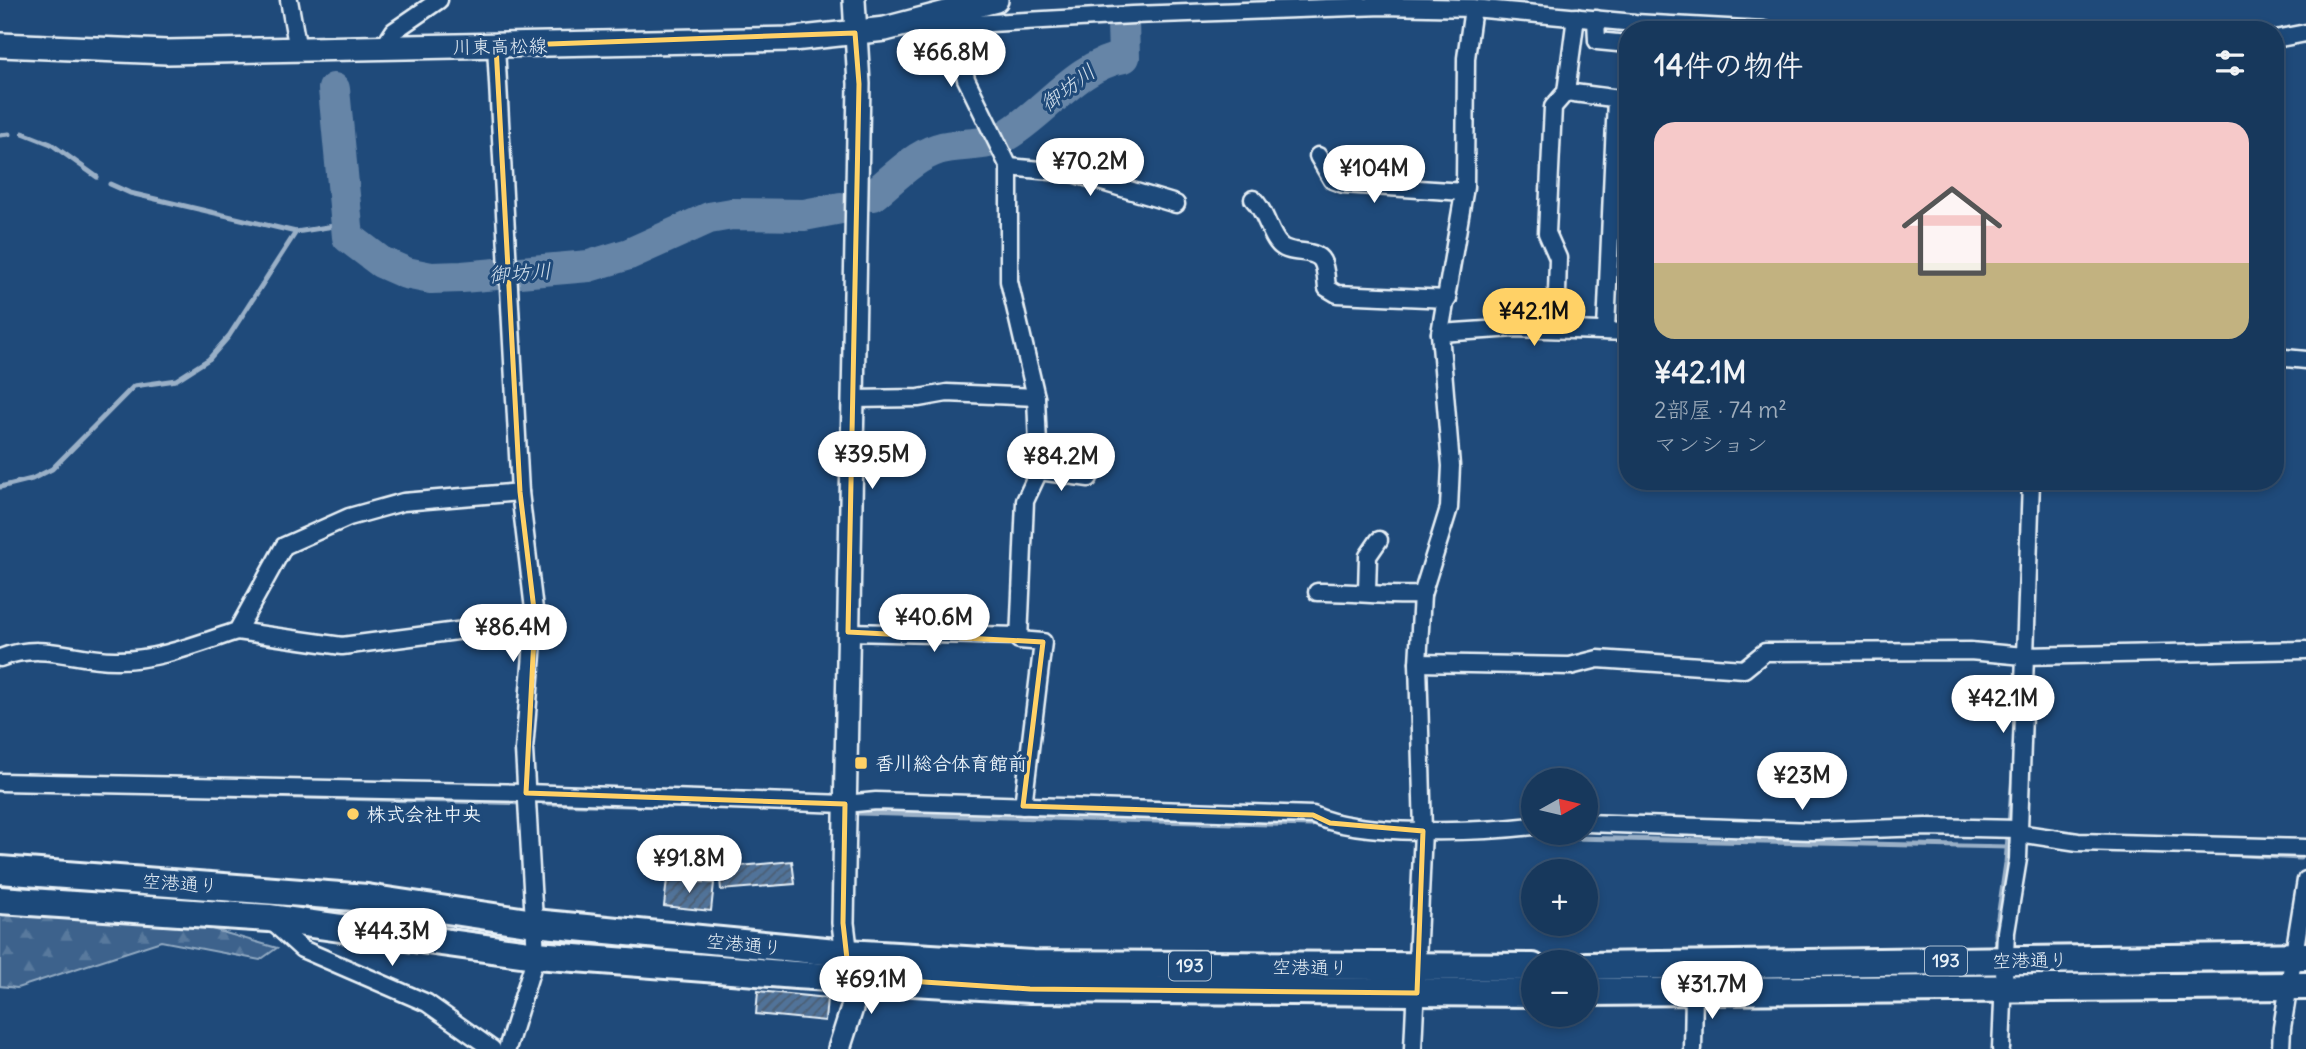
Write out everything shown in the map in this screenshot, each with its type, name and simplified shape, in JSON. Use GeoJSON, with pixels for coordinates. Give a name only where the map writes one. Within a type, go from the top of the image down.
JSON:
{"type":"FeatureCollection","features":[{"type":"Feature","properties":{"kind":"highway","name":"空港通り"},"geometry":{"type":"LineString","coordinates":[[0,870],[367,898],[1030,989],[1417,981],[1521,968]]}},
{"type":"Feature","properties":{"kind":"highway","name":"空港通り"},"geometry":{"type":"LineString","coordinates":[[0,900],[268,918],[536,955],[848,965]]}},
{"type":"Feature","properties":{"kind":"highway","name":"空港通り"},"geometry":{"type":"LineString","coordinates":[[1598,966],[2301,956]]}},
{"type":"Feature","properties":{"kind":"highway","name":"空港通り"},"geometry":{"type":"LineString","coordinates":[[1417,981],[1521,992]]}},
{"type":"Feature","properties":{"kind":"highway","name":"空港通り"},"geometry":{"type":"LineString","coordinates":[[1598,992],[2297,986]]}},
{"type":"Feature","properties":{"kind":"main road","name":"川東高松線"},"geometry":{"type":"LineString","coordinates":[[0,46],[167,52],[793,39],[885,29],[996,0]]}},
{"type":"Feature","properties":{"kind":"street"},"geometry":{"type":"LineString","coordinates":[[289,0],[298,50]]}},
{"type":"Feature","properties":{"kind":"street"},"geometry":{"type":"LineString","coordinates":[[383,48],[394,31],[439,0]]}},
{"type":"Feature","properties":{"kind":"street"},"geometry":{"type":"LineString","coordinates":[[839,1049],[853,1005],[843,923],[859,84],[854,0]]}},
{"type":"Feature","properties":{"kind":"street"},"geometry":{"type":"LineString","coordinates":[[1133,15],[1146,0]]}},
{"type":"Feature","properties":{"kind":"street"},"geometry":{"type":"LineString","coordinates":[[885,29],[1133,15],[1451,4],[1626,21]]}},
{"type":"Feature","properties":{"kind":"street"},"geometry":{"type":"LineString","coordinates":[[1413,1049],[1423,831],[1418,663],[1422,595],[1449,508],[1451,466],[1440,333],[1448,299],[1464,192],[1466,58],[1473,8]]}},
{"type":"Feature","properties":{"kind":"street"},"geometry":{"type":"LineString","coordinates":[[1557,294],[1558,258],[1547,233],[1553,107],[1566,92],[1576,17]]}},
{"type":"Feature","properties":{"kind":"street"},"geometry":{"type":"LineString","coordinates":[[1596,19],[1597,41],[1619,43]]}},
{"type":"Feature","properties":{"kind":"street"},"geometry":{"type":"LineString","coordinates":[[955,26],[967,79],[1009,167],[1009,281],[1036,397],[1039,471],[1025,501],[1019,640],[1042,642],[1023,806]]}},
{"type":"Feature","properties":{"kind":"street"},"geometry":{"type":"LineString","coordinates":[[2284,37],[2306,33]]}},
{"type":"Feature","properties":{"kind":"street"},"geometry":{"type":"LineString","coordinates":[[496,46],[520,492],[534,626],[524,750],[536,955],[507,1049]]}},
{"type":"Feature","properties":{"kind":"street"},"geometry":{"type":"LineString","coordinates":[[1566,92],[1619,99]]}},
{"type":"Feature","properties":{"kind":"street"},"geometry":{"type":"LineString","coordinates":[[1606,330],[1619,142]]}},
{"type":"Feature","properties":{"kind":"street"},"geometry":{"type":"LineString","coordinates":[[1318,156],[1332,180],[1343,184],[1464,192]]}},
{"type":"Feature","properties":{"kind":"street"},"geometry":{"type":"LineString","coordinates":[[1009,167],[1072,173],[1176,204]]}},
{"type":"Feature","properties":{"kind":"street"},"geometry":{"type":"LineString","coordinates":[[1253,199],[1262,208],[1279,245],[1289,251],[1317,255],[1322,260],[1327,288],[1337,294],[1448,299]]}},
{"type":"Feature","properties":{"kind":"street"},"geometry":{"type":"LineString","coordinates":[[1440,333],[1515,328],[1619,331]]}},
{"type":"Feature","properties":{"kind":"street"},"geometry":{"type":"LineString","coordinates":[[2284,358],[2306,360]]}},
{"type":"Feature","properties":{"kind":"street"},"geometry":{"type":"LineString","coordinates":[[853,399],[919,398],[947,393],[1036,397]]}},
{"type":"Feature","properties":{"kind":"street"},"geometry":{"type":"LineString","coordinates":[[1039,471],[1089,478]]}},
{"type":"Feature","properties":{"kind":"street"},"geometry":{"type":"LineString","coordinates":[[2001,1049],[2006,932],[2018,859],[2031,490]]}},
{"type":"Feature","properties":{"kind":"street"},"geometry":{"type":"LineString","coordinates":[[237,631],[284,546],[349,517],[403,502],[520,492]]}},
{"type":"Feature","properties":{"kind":"street"},"geometry":{"type":"LineString","coordinates":[[1367,592],[1368,556],[1379,540]]}},
{"type":"Feature","properties":{"kind":"street"},"geometry":{"type":"LineString","coordinates":[[1317,592],[1367,592],[1389,597],[1422,595]]}},
{"type":"Feature","properties":{"kind":"street"},"geometry":{"type":"LineString","coordinates":[[0,658],[20,650],[55,650],[114,661],[155,658],[237,631],[342,646],[384,643],[453,631],[534,626]]}},
{"type":"Feature","properties":{"kind":"street"},"geometry":{"type":"LineString","coordinates":[[848,632],[1020,636]]}},
{"type":"Feature","properties":{"kind":"street"},"geometry":{"type":"LineString","coordinates":[[1418,663],[1570,666],[1598,659],[1744,669],[1765,652],[1970,651],[2024,656],[2306,650]]}},
{"type":"Feature","properties":{"kind":"street"},"geometry":{"type":"LineString","coordinates":[[0,782],[526,793],[845,804],[876,801],[1313,815],[1330,823],[1423,831],[1521,828]]}},
{"type":"Feature","properties":{"kind":"street"},"geometry":{"type":"LineString","coordinates":[[1598,823],[1813,831],[1926,827],[2018,831],[2078,842],[2306,848]]}},
{"type":"Feature","properties":{"kind":"street"},"geometry":{"type":"LineString","coordinates":[[2281,1049],[2297,986],[2306,880]]}},
{"type":"Feature","properties":{"kind":"street"},"geometry":{"type":"LineString","coordinates":[[268,918],[302,949],[427,1003],[492,1049]]}},
{"type":"Feature","properties":{"kind":"street"},"geometry":{"type":"LineString","coordinates":[[1693,1049],[1695,992]]}},
{"type":"Feature","properties":{"kind":"highlighted area"},"geometry":{"type":"Polygon","coordinates":[[[855,33],[859,84],[848,632],[1043,642],[1023,806],[1313,815],[1330,823],[1423,831],[1417,993],[1030,989],[849,977],[843,923],[845,804],[526,793],[535,618],[520,492],[496,46],[855,33]]]}},
{"type":"Feature","properties":{"kind":"green space"},"geometry":{"type":"Polygon","coordinates":[[[0,911],[174,918],[277,948],[260,960],[161,941],[17,988],[0,986],[0,911]]]}},
{"type":"Feature","properties":{"kind":"building"},"geometry":{"type":"Polygon","coordinates":[[[792,861],[795,884],[721,890],[719,868],[792,861]]]}},
{"type":"Feature","properties":{"kind":"building"},"geometry":{"type":"Polygon","coordinates":[[[667,879],[714,883],[711,911],[664,906],[667,879]]]}},
{"type":"Feature","properties":{"kind":"building"},"geometry":{"type":"Polygon","coordinates":[[[758,991],[827,998],[825,1021],[756,1014],[758,991]]]}},
{"type":"Feature","properties":{"kind":"waterway","name":"御坊川"},"geometry":{"type":"LineString","coordinates":[[873,195],[912,163],[938,149],[1002,138],[1078,78],[1107,62],[1124,57],[1123,22]]}},
{"type":"Feature","properties":{"kind":"waterway","name":"御坊川"},"geometry":{"type":"LineString","coordinates":[[334,89],[348,237],[381,262],[406,273],[431,278],[462,277],[589,266],[629,254],[709,218],[732,214],[804,215],[841,208]]}},
{"type":"Feature","properties":{"kind":"waterway"},"geometry":{"type":"LineString","coordinates":[[23,133],[51,144],[97,177]]}},
{"type":"Feature","properties":{"kind":"waterway"},"geometry":{"type":"LineString","coordinates":[[0,135],[9,134]]}},
{"type":"Feature","properties":{"kind":"waterway"},"geometry":{"type":"LineString","coordinates":[[110,184],[130,193],[296,232]]}},
{"type":"Feature","properties":{"kind":"waterway"},"geometry":{"type":"LineString","coordinates":[[0,487],[32,479],[52,469],[134,386],[176,380],[209,359],[229,336],[296,232],[334,226],[347,228]]}},
{"type":"Feature","properties":{"kind":"waterway"},"geometry":{"type":"LineString","coordinates":[[2023,490],[2023,499]]}},
{"type":"Feature","properties":{"kind":"waterway"},"geometry":{"type":"LineString","coordinates":[[1997,953],[1996,931],[2006,863],[2014,761]]}},
{"type":"Feature","properties":{"kind":"waterway"},"geometry":{"type":"LineString","coordinates":[[227,795],[525,803]]}},
{"type":"Feature","properties":{"kind":"waterway"},"geometry":{"type":"LineString","coordinates":[[544,803],[709,807]]}},
{"type":"Feature","properties":{"kind":"waterway"},"geometry":{"type":"LineString","coordinates":[[858,813],[1312,825]]}},
{"type":"Feature","properties":{"kind":"waterway"},"geometry":{"type":"LineString","coordinates":[[1598,839],[2009,847]]}},
{"type":"Feature","properties":{"kind":"waterway"},"geometry":{"type":"LineString","coordinates":[[2226,854],[2300,858]]}},
{"type":"Feature","properties":{"kind":"place","name":"香川総合体育館前"},"geometry":{"type":"Point","coordinates":[861,763]}},
{"type":"Feature","properties":{"kind":"place","name":"株式会社中央"},"geometry":{"type":"Point","coordinates":[353,814]}}]}
